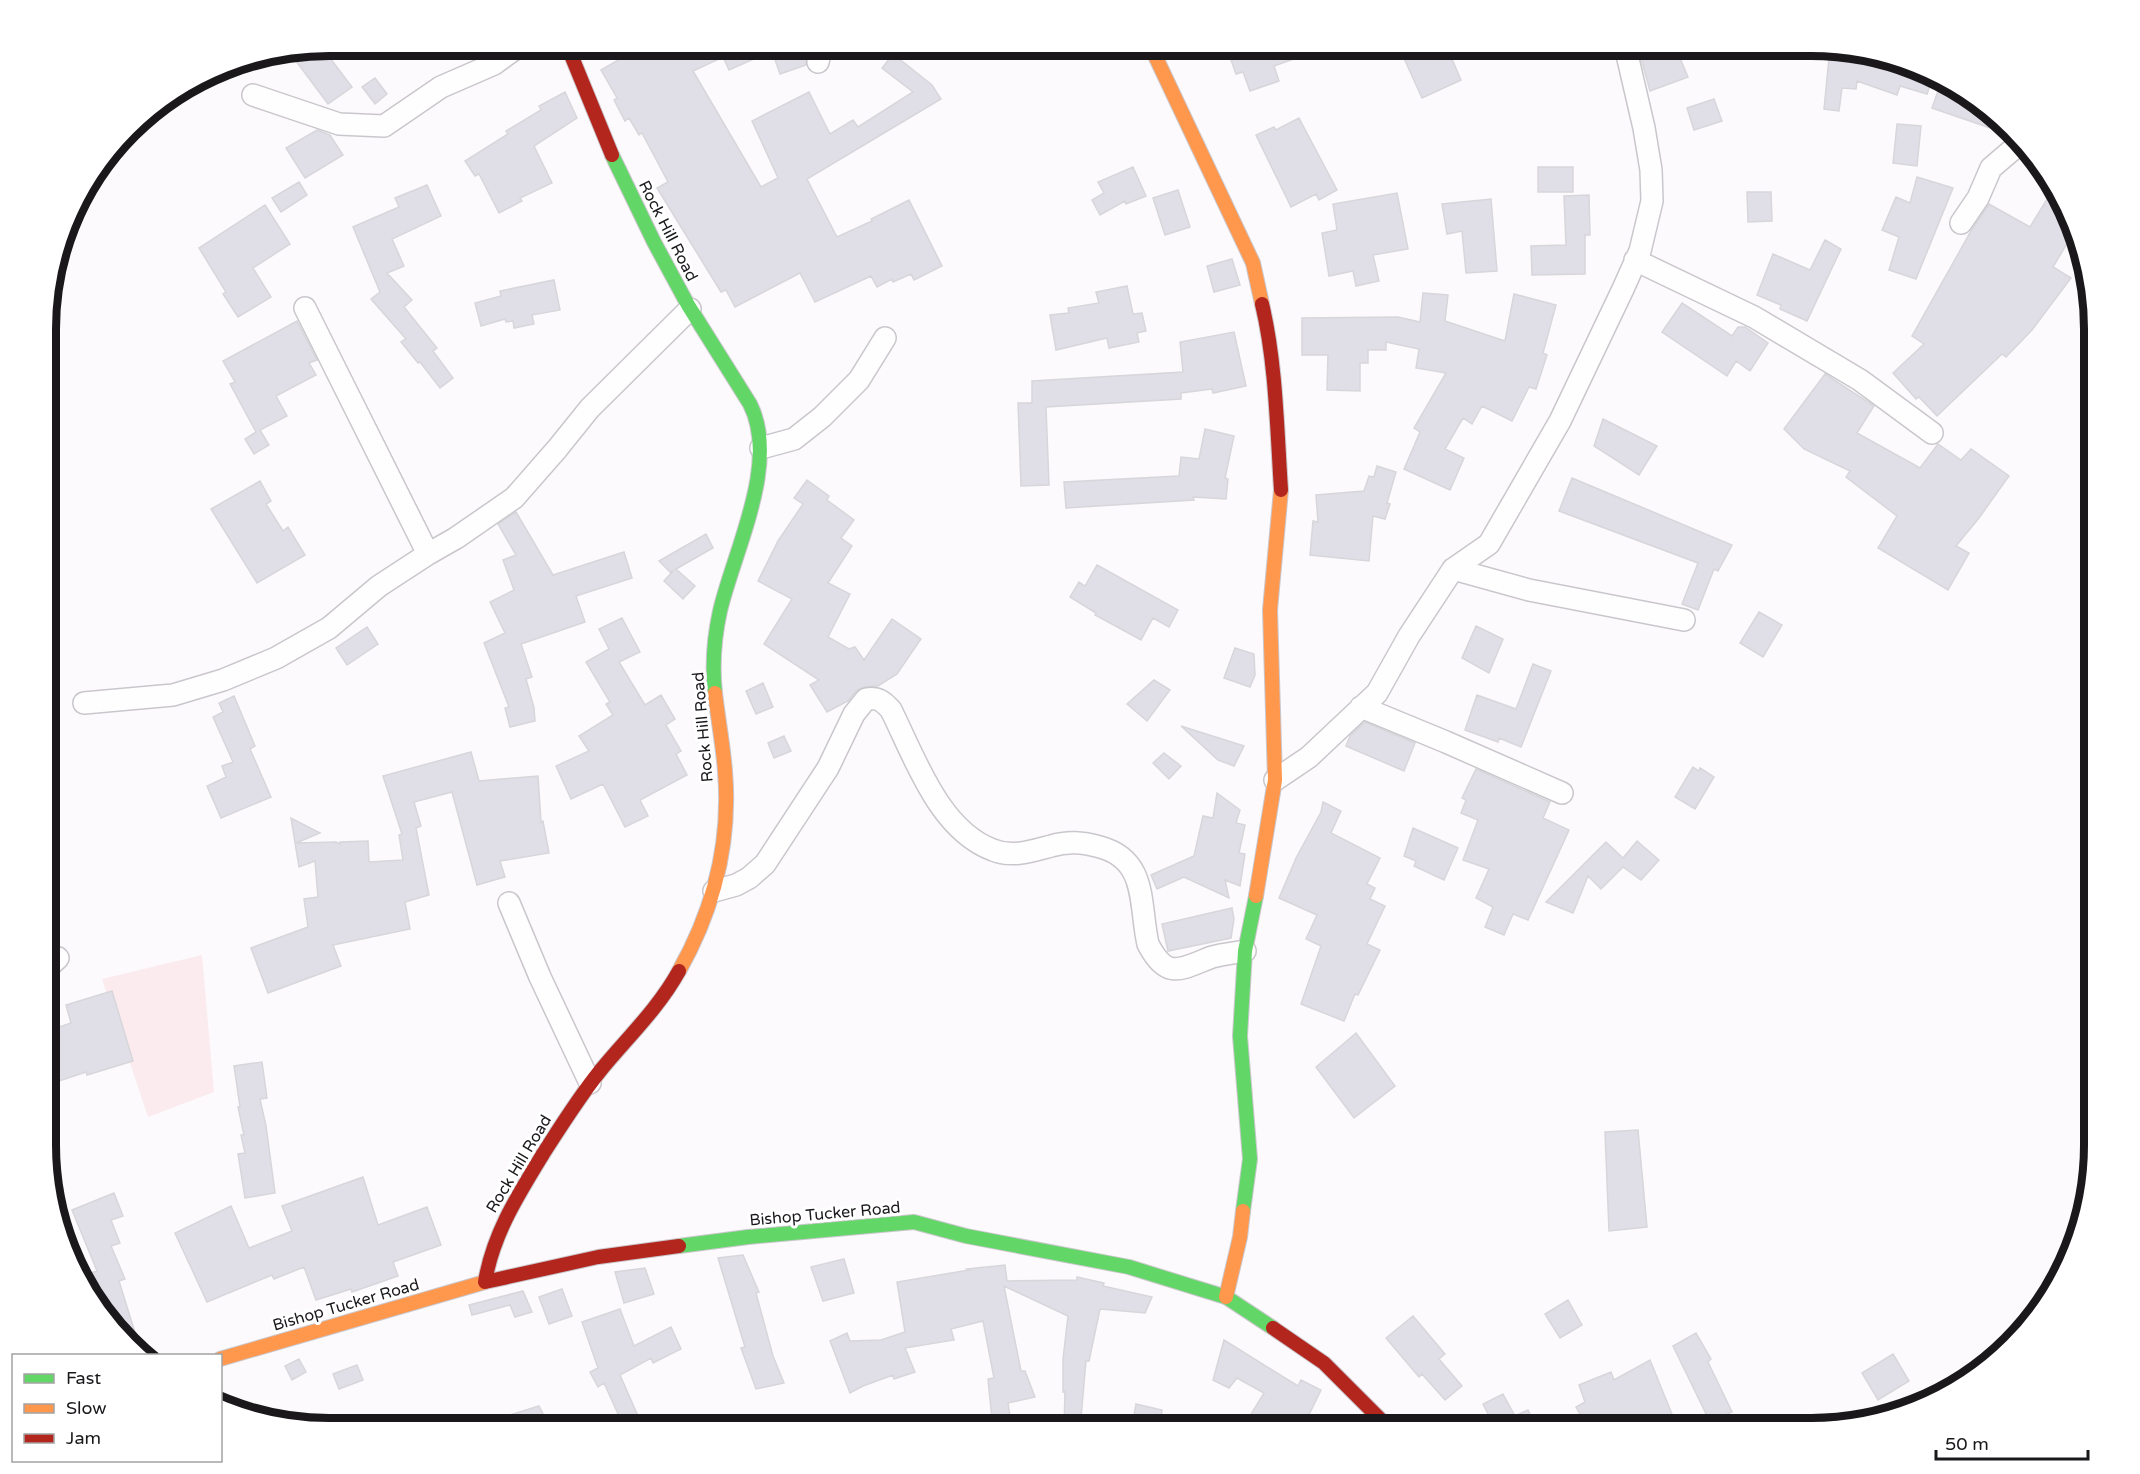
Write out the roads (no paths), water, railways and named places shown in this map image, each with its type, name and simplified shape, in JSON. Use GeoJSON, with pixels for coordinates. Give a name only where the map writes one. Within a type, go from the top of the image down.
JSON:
{"type":"FeatureCollection","features":[{"type":"Feature","properties":{"kind":"street"},"geometry":{"type":"LineString","coordinates":[[253,94],[339,124],[384,126],[441,87],[494,64],[506,55]]}},
{"type":"Feature","properties":{"kind":"street","name":"Rock Hill Road"},"geometry":{"type":"LineString","coordinates":[[485,1282],[488,1259],[505,1217],[553,1137],[590,1083],[667,991],[691,950],[714,891],[721,866],[727,822],[725,772],[713,678],[715,638],[723,594],[750,514],[761,448],[754,413],[690,309],[649,235],[610,152],[571,55]]}},
{"type":"Feature","properties":{"kind":"street"},"geometry":{"type":"LineString","coordinates":[[1155,55],[1253,263],[1266,319],[1281,495],[1270,609],[1275,780],[1245,951],[1240,1036],[1250,1159],[1240,1238],[1226,1297]]}},
{"type":"Feature","properties":{"kind":"street"},"geometry":{"type":"LineString","coordinates":[[1275,780],[1309,757],[1377,693],[1409,636],[1453,569],[1489,544],[1560,421],[1640,250],[1652,201],[1651,170],[1644,128],[1627,55]]}},
{"type":"Feature","properties":{"kind":"street"},"geometry":{"type":"LineString","coordinates":[[1960,223],[1978,198],[1991,168],[2016,147]]}},
{"type":"Feature","properties":{"kind":"street"},"geometry":{"type":"LineString","coordinates":[[1635,260],[1754,318],[1860,380],[1932,433]]}},
{"type":"Feature","properties":{"kind":"street"},"geometry":{"type":"LineString","coordinates":[[305,308],[429,554]]}},
{"type":"Feature","properties":{"kind":"street"},"geometry":{"type":"LineString","coordinates":[[84,703],[173,695],[224,680],[276,658],[329,628],[380,586],[514,498],[590,408],[690,309]]}},
{"type":"Feature","properties":{"kind":"street"},"geometry":{"type":"LineString","coordinates":[[761,448],[794,439],[822,417],[859,380],[885,338]]}},
{"type":"Feature","properties":{"kind":"street"},"geometry":{"type":"LineString","coordinates":[[1453,569],[1529,590],[1684,621]]}},
{"type":"Feature","properties":{"kind":"street"},"geometry":{"type":"LineString","coordinates":[[714,891],[749,878],[765,864],[828,768],[854,714],[866,699],[875,698],[891,710],[937,803],[958,827],[979,843],[993,851],[1023,854],[1066,842],[1086,843],[1109,849],[1119,855],[1128,861],[1134,870],[1148,944],[1163,964],[1173,969],[1180,970],[1214,956],[1245,951]]}},
{"type":"Feature","properties":{"kind":"street"},"geometry":{"type":"LineString","coordinates":[[1361,707],[1562,793]]}},
{"type":"Feature","properties":{"kind":"street"},"geometry":{"type":"LineString","coordinates":[[509,903],[540,977],[590,1083]]}},
{"type":"Feature","properties":{"kind":"street","name":"Bishop Tucker Road"},"geometry":{"type":"LineString","coordinates":[[222,1358],[485,1282],[598,1257],[748,1237],[914,1222],[966,1236],[1129,1267],[1226,1297],[1324,1363],[1379,1418]]}}]}
